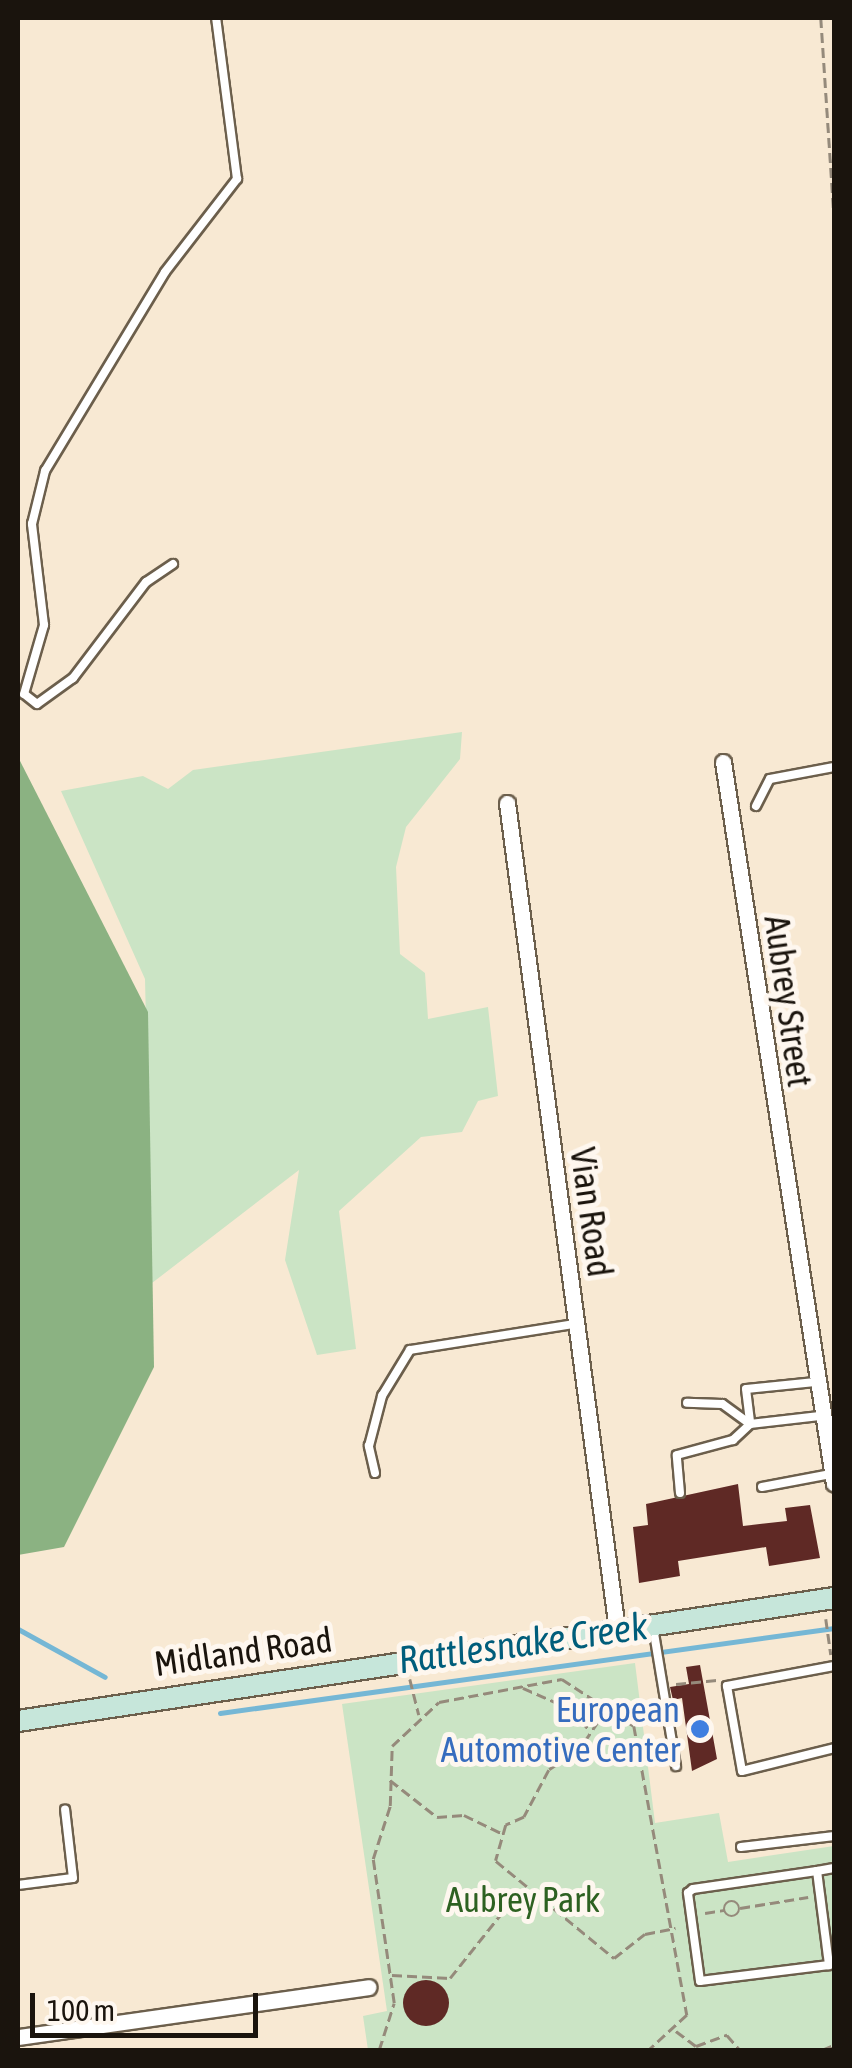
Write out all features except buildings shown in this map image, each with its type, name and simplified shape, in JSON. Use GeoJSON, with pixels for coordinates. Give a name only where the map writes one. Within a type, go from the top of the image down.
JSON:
{"type":"FeatureCollection","features":[{"type":"Feature","properties":{"kind":"main road","name":"Midland Road"},"geometry":{"type":"LineString","coordinates":[[18,1721],[617,1630],[654,1633],[834,1598]]}},
{"type":"Feature","properties":{"kind":"street","name":"Aubrey Street"},"geometry":{"type":"LineString","coordinates":[[723,762],[820,1416],[833,1479]]}},
{"type":"Feature","properties":{"kind":"street","name":"Vian Road"},"geometry":{"type":"LineString","coordinates":[[507,803],[617,1630]]}},
{"type":"Feature","properties":{"kind":"street"},"geometry":{"type":"LineString","coordinates":[[18,2036],[368,1987]]}},
{"type":"Feature","properties":{"kind":"lane"},"geometry":{"type":"LineString","coordinates":[[173,564],[146,582],[73,678],[37,704],[24,694],[44,625],[32,524],[45,472],[165,272],[237,180],[216,18]]}},
{"type":"Feature","properties":{"kind":"lane"},"geometry":{"type":"LineString","coordinates":[[756,806],[770,779],[834,767]]}},
{"type":"Feature","properties":{"kind":"lane"},"geometry":{"type":"LineString","coordinates":[[374,1473],[369,1446],[382,1396],[410,1350],[578,1324]]}},
{"type":"Feature","properties":{"kind":"lane"},"geometry":{"type":"LineString","coordinates":[[750,1424],[746,1389],[815,1382]]}},
{"type":"Feature","properties":{"kind":"lane"},"geometry":{"type":"LineString","coordinates":[[686,1403],[722,1404],[750,1424]]}},
{"type":"Feature","properties":{"kind":"lane"},"geometry":{"type":"LineString","coordinates":[[680,1494],[676,1455],[733,1440],[750,1424],[820,1416]]}},
{"type":"Feature","properties":{"kind":"lane"},"geometry":{"type":"LineString","coordinates":[[762,1487],[833,1479]]}},
{"type":"Feature","properties":{"kind":"lane"},"geometry":{"type":"LineString","coordinates":[[654,1633],[676,1766]]}},
{"type":"Feature","properties":{"kind":"lane"},"geometry":{"type":"LineString","coordinates":[[834,1666],[726,1686],[742,1771],[834,1748]]}},
{"type":"Feature","properties":{"kind":"lane"},"geometry":{"type":"LineString","coordinates":[[18,1885],[73,1878],[64,1809]]}},
{"type":"Feature","properties":{"kind":"lane"},"geometry":{"type":"LineString","coordinates":[[741,1847],[834,1836]]}},
{"type":"Feature","properties":{"kind":"lane"},"geometry":{"type":"LineString","coordinates":[[817,1871],[829,1965],[697,1977],[688,1893],[834,1868]]}},
{"type":"Feature","properties":{"kind":"path"},"geometry":{"type":"LineString","coordinates":[[821,18],[834,214]]}},
{"type":"Feature","properties":{"kind":"path"},"geometry":{"type":"LineString","coordinates":[[826,1619],[829,1642]]}},
{"type":"Feature","properties":{"kind":"path"},"geometry":{"type":"LineString","coordinates":[[410,1678],[419,1716]]}},
{"type":"Feature","properties":{"kind":"path"},"geometry":{"type":"LineString","coordinates":[[663,1686],[713,1678],[726,1686]]}},
{"type":"Feature","properties":{"kind":"path"},"geometry":{"type":"LineString","coordinates":[[379,2050],[394,2011],[373,1872],[392,1746],[419,1716],[448,1699],[565,1680],[634,1726],[676,1928],[687,2014],[676,2031],[649,2050]]}},
{"type":"Feature","properties":{"kind":"path"},"geometry":{"type":"LineString","coordinates":[[518,1687],[571,1709],[590,1732]]}},
{"type":"Feature","properties":{"kind":"path"},"geometry":{"type":"LineString","coordinates":[[608,1708],[502,1833],[496,1861],[522,1888],[614,1958],[645,1934],[676,1928]]}},
{"type":"Feature","properties":{"kind":"path"},"geometry":{"type":"LineString","coordinates":[[389,1779],[437,1817],[464,1814],[502,1833]]}},
{"type":"Feature","properties":{"kind":"path"},"geometry":{"type":"LineString","coordinates":[[390,1976],[450,1978],[522,1888]]}},
{"type":"Feature","properties":{"kind":"path"},"geometry":{"type":"LineString","coordinates":[[740,1908],[820,1896]]}},
{"type":"Feature","properties":{"kind":"path"},"geometry":{"type":"LineString","coordinates":[[676,2031],[696,2046],[728,2035],[740,2050]]}},
{"type":"Feature","properties":{"kind":"path"},"geometry":{"type":"LineString","coordinates":[[822,2050],[834,2045]]}},
{"type":"Feature","properties":{"kind":"green space"},"geometry":{"type":"Polygon","coordinates":[[[462,732],[460,759],[406,827],[396,867],[400,954],[425,973],[428,1019],[488,1007],[498,1096],[478,1101],[462,1132],[421,1137],[339,1211],[356,1349],[317,1355],[285,1260],[299,1170],[152,1283],[145,979],[61,791],[143,776],[168,789],[193,770],[462,732]]]}},
{"type":"Feature","properties":{"kind":"green space"},"geometry":{"type":"Polygon","coordinates":[[[18,757],[148,1012],[154,1367],[64,1547],[18,1555],[18,757]]]}},
{"type":"Feature","properties":{"kind":"green space","name":"Aubrey Park"},"geometry":{"type":"Polygon","coordinates":[[[635,1663],[655,1823],[719,1813],[728,1862],[834,1846],[834,2050],[368,2050],[363,2016],[387,2011],[342,1704],[635,1663]]]}},
{"type":"Feature","properties":{"kind":"waterway","name":"Rattlesnake Creek"},"geometry":{"type":"LineString","coordinates":[[220,1713],[834,1628]]}},
{"type":"Feature","properties":{"kind":"waterway","name":"Rattlesnake Creek"},"geometry":{"type":"LineString","coordinates":[[18,1629],[105,1677]]}},
{"type":"Feature","properties":{"kind":"place","name":"European Automotive Center"},"geometry":{"type":"Point","coordinates":[700,1729]}}]}
